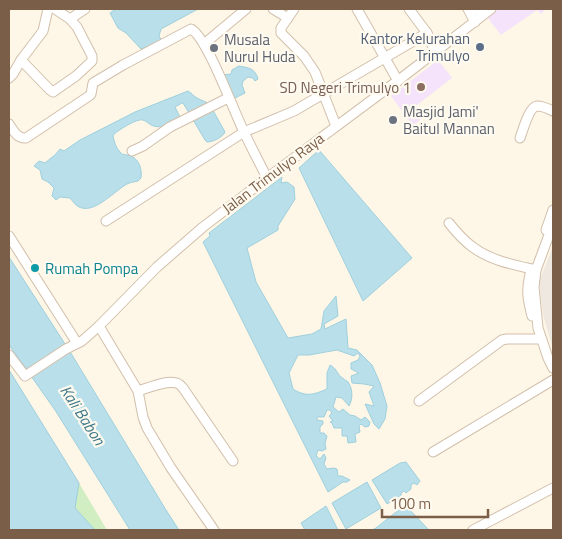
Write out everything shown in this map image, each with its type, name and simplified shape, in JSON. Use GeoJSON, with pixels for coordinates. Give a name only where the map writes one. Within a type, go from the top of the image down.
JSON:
{"type":"FeatureCollection","features":[{"type":"Feature","properties":{"kind":"street"},"geometry":{"type":"LineString","coordinates":[[9,78],[43,31],[48,9]]}},
{"type":"Feature","properties":{"kind":"street"},"geometry":{"type":"LineString","coordinates":[[21,60],[54,92],[91,63],[93,60],[92,56],[77,27],[70,19],[55,9]]}},
{"type":"Feature","properties":{"kind":"street"},"geometry":{"type":"LineString","coordinates":[[70,19],[86,9]]}},
{"type":"Feature","properties":{"kind":"street"},"geometry":{"type":"LineString","coordinates":[[204,44],[246,9]]}},
{"type":"Feature","properties":{"kind":"street"},"geometry":{"type":"LineString","coordinates":[[273,9],[288,18]]}},
{"type":"Feature","properties":{"kind":"street"},"geometry":{"type":"LineString","coordinates":[[294,9],[281,28],[281,33],[304,56],[314,72],[336,126]]}},
{"type":"Feature","properties":{"kind":"street"},"geometry":{"type":"LineString","coordinates":[[357,9],[398,81]]}},
{"type":"Feature","properties":{"kind":"street"},"geometry":{"type":"LineString","coordinates":[[410,9],[427,33],[435,52]]}},
{"type":"Feature","properties":{"kind":"street"},"geometry":{"type":"LineString","coordinates":[[475,22],[469,10],[480,9]]}},
{"type":"Feature","properties":{"kind":"street","name":"Jalan Trimulyo Raya"},"geometry":{"type":"LineString","coordinates":[[9,355],[25,376],[77,342],[82,341],[157,267],[203,227],[491,9]]}},
{"type":"Feature","properties":{"kind":"street"},"geometry":{"type":"LineString","coordinates":[[9,124],[17,136],[26,138],[89,96],[93,83],[191,29],[194,30],[204,44],[212,59],[228,98],[267,178]]}},
{"type":"Feature","properties":{"kind":"street"},"geometry":{"type":"LineString","coordinates":[[106,221],[244,132],[294,111],[427,33]]}},
{"type":"Feature","properties":{"kind":"street"},"geometry":{"type":"LineString","coordinates":[[132,151],[143,146],[170,127],[228,98]]}},
{"type":"Feature","properties":{"kind":"street"},"geometry":{"type":"LineString","coordinates":[[520,138],[531,110],[540,106],[553,111]]}},
{"type":"Feature","properties":{"kind":"street"},"geometry":{"type":"LineString","coordinates":[[553,210],[534,270],[534,296],[538,328],[553,368]]}},
{"type":"Feature","properties":{"kind":"street"},"geometry":{"type":"LineString","coordinates":[[449,224],[472,247],[484,254],[534,270]]}},
{"type":"Feature","properties":{"kind":"street"},"geometry":{"type":"LineString","coordinates":[[534,270],[553,224]]}},
{"type":"Feature","properties":{"kind":"street"},"geometry":{"type":"LineString","coordinates":[[9,236],[77,342]]}},
{"type":"Feature","properties":{"kind":"street"},"geometry":{"type":"LineString","coordinates":[[98,326],[138,391],[147,428],[171,468],[214,530]]}},
{"type":"Feature","properties":{"kind":"street"},"geometry":{"type":"LineString","coordinates":[[419,401],[502,340],[541,339]]}},
{"type":"Feature","properties":{"kind":"street"},"geometry":{"type":"LineString","coordinates":[[433,452],[553,380]]}},
{"type":"Feature","properties":{"kind":"street"},"geometry":{"type":"LineString","coordinates":[[138,391],[157,384],[173,382],[180,385],[184,388],[233,461]]}},
{"type":"Feature","properties":{"kind":"street"},"geometry":{"type":"LineString","coordinates":[[473,530],[553,488]]}},
{"type":"Feature","properties":{"kind":"shaded area"},"geometry":{"type":"Polygon","coordinates":[[[497,9],[546,9],[541,14],[537,10],[501,35],[487,17],[497,9]]]}},
{"type":"Feature","properties":{"kind":"shaded area","name":"SD Negeri Trimulyo 1"},"geometry":{"type":"Polygon","coordinates":[[[438,60],[452,78],[413,108],[421,119],[413,126],[391,96],[438,60]]]}},
{"type":"Feature","properties":{"kind":"shaded area"},"geometry":{"type":"Polygon","coordinates":[[[553,246],[553,349],[543,315],[539,282],[553,246]]]}},
{"type":"Feature","properties":{"kind":"green space"},"geometry":{"type":"Polygon","coordinates":[[[79,483],[107,530],[95,530],[75,508],[79,483]]]}},
{"type":"Feature","properties":{"kind":"water"},"geometry":{"type":"Polygon","coordinates":[[[116,9],[198,9],[161,29],[159,36],[162,41],[141,49],[126,33],[118,28],[110,13],[116,9]]]}},
{"type":"Feature","properties":{"kind":"water"},"geometry":{"type":"Polygon","coordinates":[[[239,66],[249,68],[257,75],[258,79],[255,81],[253,78],[248,77],[243,81],[242,85],[245,93],[231,100],[221,75],[231,74],[232,70],[239,66]]]}},
{"type":"Feature","properties":{"kind":"water"},"geometry":{"type":"Polygon","coordinates":[[[188,91],[210,105],[225,132],[224,134],[207,142],[182,103],[175,107],[180,117],[171,123],[157,127],[140,120],[114,134],[116,146],[122,154],[130,155],[138,163],[141,169],[141,178],[138,181],[127,184],[99,204],[88,208],[79,207],[70,198],[60,197],[56,200],[52,196],[54,188],[42,179],[40,170],[34,166],[39,161],[45,163],[60,149],[64,151],[80,140],[135,112],[188,91]]]}},
{"type":"Feature","properties":{"kind":"water"},"geometry":{"type":"Polygon","coordinates":[[[319,150],[412,258],[363,301],[299,168],[319,150]]]}},
{"type":"Feature","properties":{"kind":"water"},"geometry":{"type":"Polygon","coordinates":[[[282,177],[281,183],[287,182],[294,187],[295,199],[278,226],[278,230],[247,248],[256,282],[288,338],[312,334],[321,329],[324,311],[336,296],[338,316],[324,324],[325,329],[346,319],[348,348],[357,350],[372,365],[387,406],[385,419],[379,429],[374,424],[365,404],[374,406],[369,392],[374,386],[352,383],[351,376],[359,373],[351,369],[351,363],[358,360],[360,356],[358,353],[354,356],[337,350],[298,355],[289,373],[293,389],[310,394],[327,389],[327,373],[330,365],[348,382],[352,394],[349,406],[342,398],[336,397],[333,407],[339,412],[343,409],[361,420],[365,417],[370,422],[369,426],[365,427],[361,424],[359,426],[360,432],[355,434],[356,442],[348,443],[347,436],[342,436],[342,428],[334,428],[330,422],[333,421],[329,416],[332,413],[330,410],[327,410],[324,417],[317,417],[317,420],[323,421],[320,433],[324,433],[327,436],[326,449],[318,450],[316,456],[320,459],[324,454],[326,458],[324,464],[327,469],[337,469],[338,476],[350,480],[343,482],[328,492],[203,242],[210,236],[209,233],[282,177]]]}},
{"type":"Feature","properties":{"kind":"water"},"geometry":{"type":"Polygon","coordinates":[[[9,257],[65,344],[27,370],[9,345],[9,257]]]}},
{"type":"Feature","properties":{"kind":"water","name":"Kali Babon"},"geometry":{"type":"Polygon","coordinates":[[[69,350],[179,530],[130,530],[55,410],[31,376],[69,350]]]}},
{"type":"Feature","properties":{"kind":"water"},"geometry":{"type":"Polygon","coordinates":[[[9,370],[79,483],[75,508],[95,530],[9,530],[9,370]]]}},
{"type":"Feature","properties":{"kind":"water"},"geometry":{"type":"Polygon","coordinates":[[[406,462],[420,481],[417,485],[414,483],[411,485],[411,489],[406,493],[402,492],[401,495],[387,504],[372,480],[400,463],[406,462]]]}},
{"type":"Feature","properties":{"kind":"water"},"geometry":{"type":"Polygon","coordinates":[[[367,482],[381,508],[346,529],[332,503],[367,482]]]}},
{"type":"Feature","properties":{"kind":"water"},"geometry":{"type":"Polygon","coordinates":[[[405,505],[429,530],[372,530],[376,528],[405,505]]]}},
{"type":"Feature","properties":{"kind":"water"},"geometry":{"type":"Polygon","coordinates":[[[326,506],[338,530],[305,530],[301,523],[326,506]]]}},
{"type":"Feature","properties":{"kind":"place","name":"Kantor Kelurahan Trimulyo"},"geometry":{"type":"Point","coordinates":[480,47]}},
{"type":"Feature","properties":{"kind":"place","name":"Musala Nurul Huda"},"geometry":{"type":"Point","coordinates":[214,48]}},
{"type":"Feature","properties":{"kind":"place","name":"SD Negeri Trimulyo 1"},"geometry":{"type":"Point","coordinates":[421,87]}},
{"type":"Feature","properties":{"kind":"place","name":"Masjid Jami' Baitul Mannan"},"geometry":{"type":"Point","coordinates":[393,120]}},
{"type":"Feature","properties":{"kind":"place","name":"Rumah Pompa"},"geometry":{"type":"Point","coordinates":[35,268]}}]}
